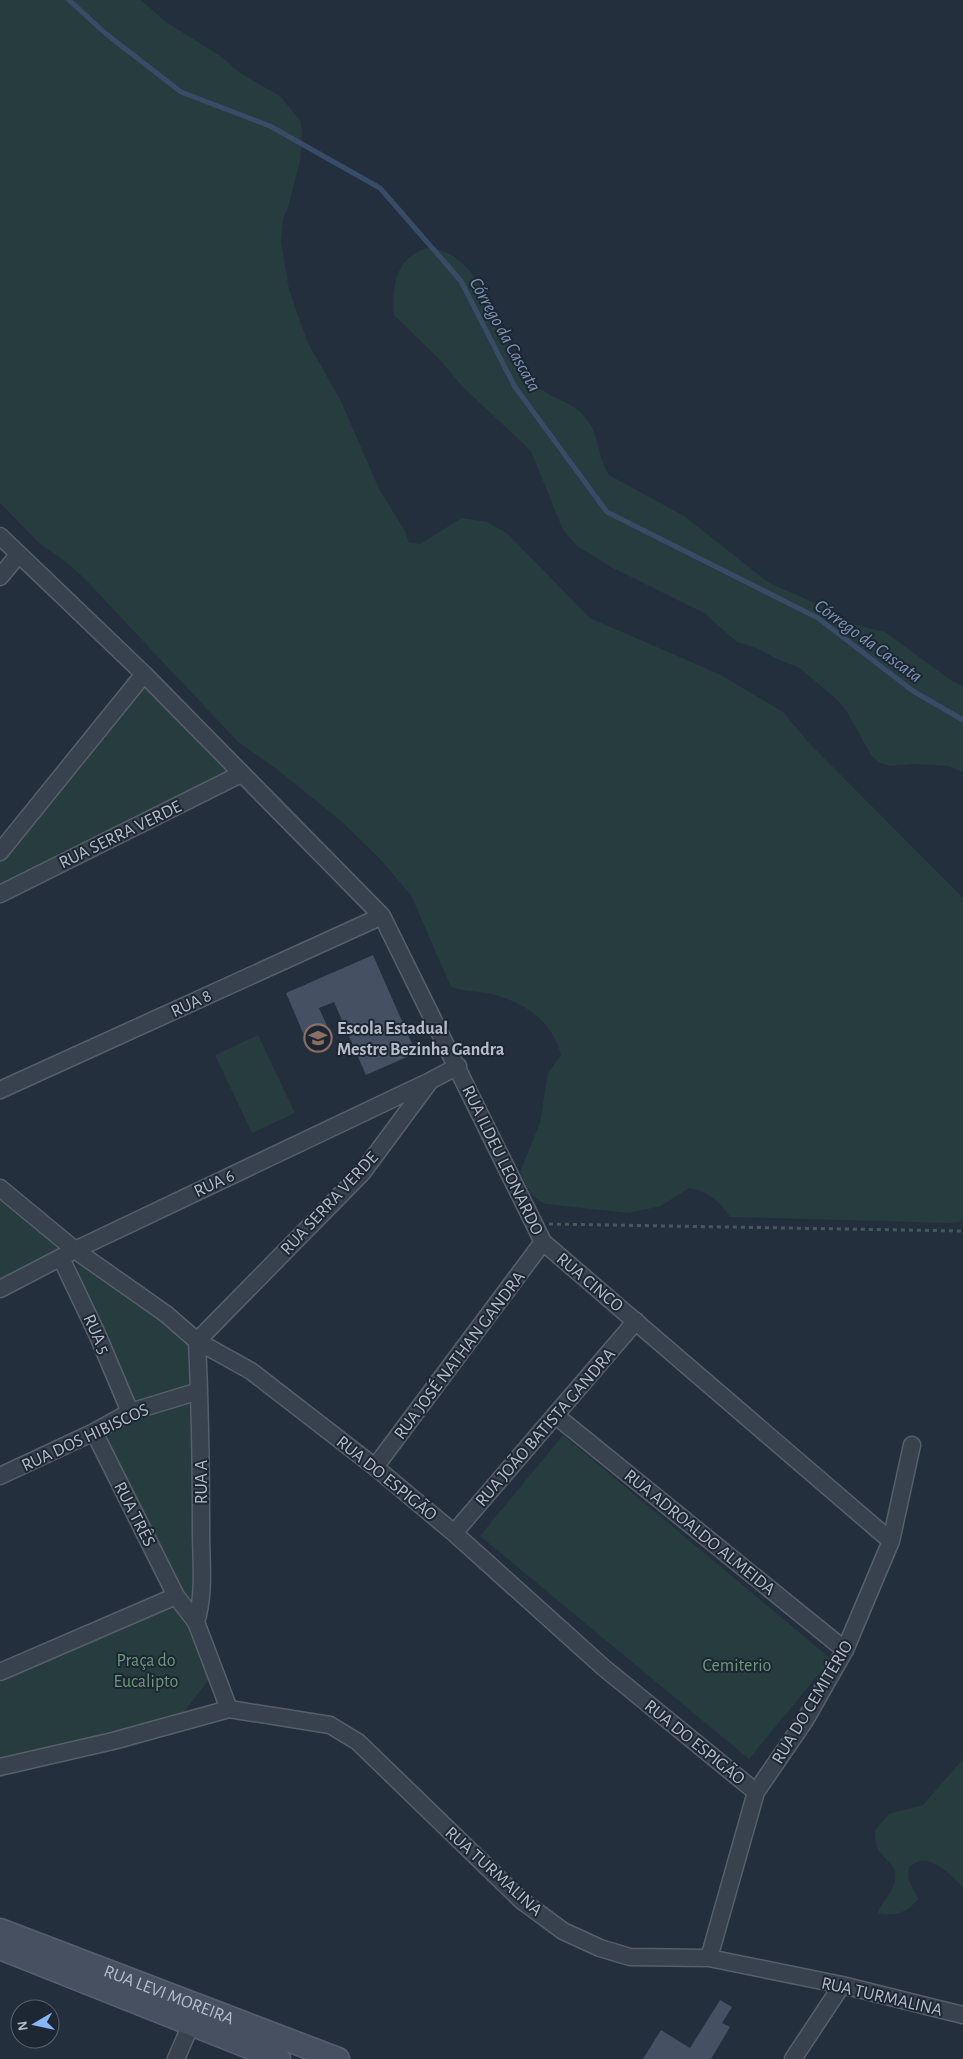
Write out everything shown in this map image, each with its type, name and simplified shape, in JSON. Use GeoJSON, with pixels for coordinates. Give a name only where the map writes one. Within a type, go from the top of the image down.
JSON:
{"type":"FeatureCollection","features":[{"type":"Feature","properties":{"kind":"main road","name":"RUA LEVI MOREIRA"},"geometry":{"type":"LineString","coordinates":[[0,1930],[195,2016]]}},
{"type":"Feature","properties":{"kind":"main road","name":"RUA LEVI MOREIRA"},"geometry":{"type":"LineString","coordinates":[[0,1948],[261,2041],[338,2059]]}},
{"type":"Feature","properties":{"kind":"main road","name":"RUA LEVI MOREIRA"},"geometry":{"type":"LineString","coordinates":[[261,2041],[279,2059]]}},
{"type":"Feature","properties":{"kind":"street","name":"RUA ILDEU LEONARDO"},"geometry":{"type":"LineString","coordinates":[[0,536],[144,674],[382,916],[458,1066],[543,1242]]}},
{"type":"Feature","properties":{"kind":"street"},"geometry":{"type":"LineString","coordinates":[[0,577],[19,554]]}},
{"type":"Feature","properties":{"kind":"street"},"geometry":{"type":"LineString","coordinates":[[0,852],[144,674]]}},
{"type":"Feature","properties":{"kind":"street","name":"RUA SERRA VERDE"},"geometry":{"type":"LineString","coordinates":[[0,894],[241,774]]}},
{"type":"Feature","properties":{"kind":"street","name":"RUA 8"},"geometry":{"type":"LineString","coordinates":[[0,1090],[382,916]]}},
{"type":"Feature","properties":{"kind":"street","name":"RUA SERRA VERDE"},"geometry":{"type":"LineString","coordinates":[[197,1341],[362,1172],[430,1081],[458,1066]]}},
{"type":"Feature","properties":{"kind":"street","name":"RUA 6"},"geometry":{"type":"LineString","coordinates":[[0,1289],[68,1254],[430,1081]]}},
{"type":"Feature","properties":{"kind":"street","name":"RUA DO ESPIGÃO"},"geometry":{"type":"LineString","coordinates":[[0,1188],[68,1254],[166,1314],[197,1341],[251,1371],[375,1467],[454,1532],[603,1667],[756,1792]]}},
{"type":"Feature","properties":{"kind":"street","name":"RUA CINCO"},"geometry":{"type":"LineString","coordinates":[[543,1242],[891,1540]]}},
{"type":"Feature","properties":{"kind":"street","name":"RUA JOSÉ NATHAN GANDRA"},"geometry":{"type":"LineString","coordinates":[[375,1467],[543,1242]]}},
{"type":"Feature","properties":{"kind":"street","name":"RUA 5"},"geometry":{"type":"LineString","coordinates":[[68,1254],[98,1336],[130,1412]]}},
{"type":"Feature","properties":{"kind":"street","name":"RUA JOÃO BATISTA GANDRA"},"geometry":{"type":"LineString","coordinates":[[454,1532],[636,1321]]}},
{"type":"Feature","properties":{"kind":"street","name":"RUA A"},"geometry":{"type":"LineString","coordinates":[[196,1622],[199,1612],[201,1571],[197,1341]]}},
{"type":"Feature","properties":{"kind":"street","name":"RUA DOS HIBISCOS"},"geometry":{"type":"LineString","coordinates":[[0,1476],[94,1432],[130,1412],[199,1391]]}},
{"type":"Feature","properties":{"kind":"street","name":"RUA ADROALDO ALMEIDA"},"geometry":{"type":"LineString","coordinates":[[555,1415],[845,1650]]}},
{"type":"Feature","properties":{"kind":"street","name":"RUA TRÊS"},"geometry":{"type":"LineString","coordinates":[[94,1432],[176,1596]]}},
{"type":"Feature","properties":{"kind":"street","name":"RUA DO CEMITÉRIO"},"geometry":{"type":"LineString","coordinates":[[709,1958],[756,1792],[804,1722],[845,1650],[891,1540],[912,1445]]}},
{"type":"Feature","properties":{"kind":"street"},"geometry":{"type":"LineString","coordinates":[[0,1672],[176,1596],[196,1622],[229,1709],[113,1741],[0,1767]]}},
{"type":"Feature","properties":{"kind":"street","name":"RUA TURMALINA"},"geometry":{"type":"LineString","coordinates":[[229,1709],[330,1725],[358,1742],[521,1900],[563,1931],[600,1948],[630,1956],[709,1958],[963,2014]]}},
{"type":"Feature","properties":{"kind":"street"},"geometry":{"type":"LineString","coordinates":[[793,2059],[842,1986]]}},
{"type":"Feature","properties":{"kind":"street"},"geometry":{"type":"LineString","coordinates":[[176,2059],[195,2016]]}},
{"type":"Feature","properties":{"kind":"path"},"geometry":{"type":"LineString","coordinates":[[534,1223],[963,1231]]}},
{"type":"Feature","properties":{"kind":"green space"},"geometry":{"type":"Polygon","coordinates":[[[0,0],[141,0],[166,22],[222,57],[240,73],[280,96],[300,120],[302,133],[300,161],[283,219],[281,241],[289,290],[308,343],[341,401],[379,489],[405,531],[409,542],[420,544],[462,518],[487,522],[508,534],[590,618],[721,675],[783,712],[808,742],[963,898],[963,1221],[951,1223],[730,1217],[713,1198],[696,1189],[689,1188],[661,1206],[629,1213],[546,1204],[537,1199],[530,1191],[520,1172],[540,1123],[548,1073],[561,1055],[557,1042],[550,1031],[533,1013],[510,1000],[451,987],[411,895],[379,858],[341,821],[278,770],[238,742],[85,579],[66,562],[39,543],[0,503],[0,0]]]}},
{"type":"Feature","properties":{"kind":"green space"},"geometry":{"type":"Polygon","coordinates":[[[429,248],[450,254],[466,267],[480,284],[511,349],[534,384],[546,393],[574,407],[590,424],[602,461],[609,475],[684,516],[769,583],[822,606],[856,625],[885,632],[952,681],[963,686],[963,772],[948,766],[914,764],[891,766],[880,763],[871,755],[846,710],[800,668],[779,660],[759,649],[737,642],[704,613],[613,568],[577,546],[563,530],[531,451],[462,386],[439,359],[394,315],[394,293],[398,273],[409,257],[429,248]]]}},
{"type":"Feature","properties":{"kind":"green space"},"geometry":{"type":"Polygon","coordinates":[[[145,678],[236,775],[0,889],[0,857],[145,678]]]}},
{"type":"Feature","properties":{"kind":"green space"},"geometry":{"type":"Polygon","coordinates":[[[258,1035],[295,1113],[252,1133],[215,1055],[258,1035]]]}},
{"type":"Feature","properties":{"kind":"green space"},"geometry":{"type":"Polygon","coordinates":[[[0,1192],[71,1250],[0,1287],[0,1192]]]}},
{"type":"Feature","properties":{"kind":"green space"},"geometry":{"type":"Polygon","coordinates":[[[76,1263],[156,1314],[192,1341],[192,1393],[132,1408],[99,1337],[76,1263]]]}},
{"type":"Feature","properties":{"kind":"green space"},"geometry":{"type":"Polygon","coordinates":[[[197,1395],[195,1620],[101,1431],[197,1395]]]}},
{"type":"Feature","properties":{"kind":"green space","name":"Cemiterio"},"geometry":{"type":"Polygon","coordinates":[[[563,1435],[831,1659],[749,1759],[480,1536],[563,1435]]]}},
{"type":"Feature","properties":{"kind":"green space","name":"Praça do Eucalipto"},"geometry":{"type":"Polygon","coordinates":[[[173,1601],[191,1620],[213,1674],[180,1717],[0,1767],[0,1675],[173,1601]]]}},
{"type":"Feature","properties":{"kind":"green space"},"geometry":{"type":"Polygon","coordinates":[[[963,1759],[963,1887],[938,1865],[924,1861],[916,1862],[909,1867],[908,1879],[918,1899],[910,1908],[900,1913],[878,1913],[892,1890],[895,1873],[878,1849],[875,1830],[889,1814],[923,1805],[963,1759]]]}},
{"type":"Feature","properties":{"kind":"building"},"geometry":{"type":"Polygon","coordinates":[[[373,955],[416,1053],[366,1075],[334,1002],[319,1008],[332,1037],[309,1047],[286,993],[373,955]]]}},
{"type":"Feature","properties":{"kind":"building"},"geometry":{"type":"Polygon","coordinates":[[[720,2000],[732,2007],[722,2023],[730,2027],[711,2059],[643,2059],[661,2030],[690,2048],[720,2000]]]}},
{"type":"Feature","properties":{"kind":"waterway","name":"Córrego da Cascata"},"geometry":{"type":"LineString","coordinates":[[69,0],[105,33],[181,92],[270,126],[380,188],[461,281],[515,387],[607,512],[818,618],[913,691],[963,720]]}},
{"type":"Feature","properties":{"kind":"place","name":"Escola Estadual Mestre Bezinha Gandra"},"geometry":{"type":"Point","coordinates":[318,1038]}}]}
